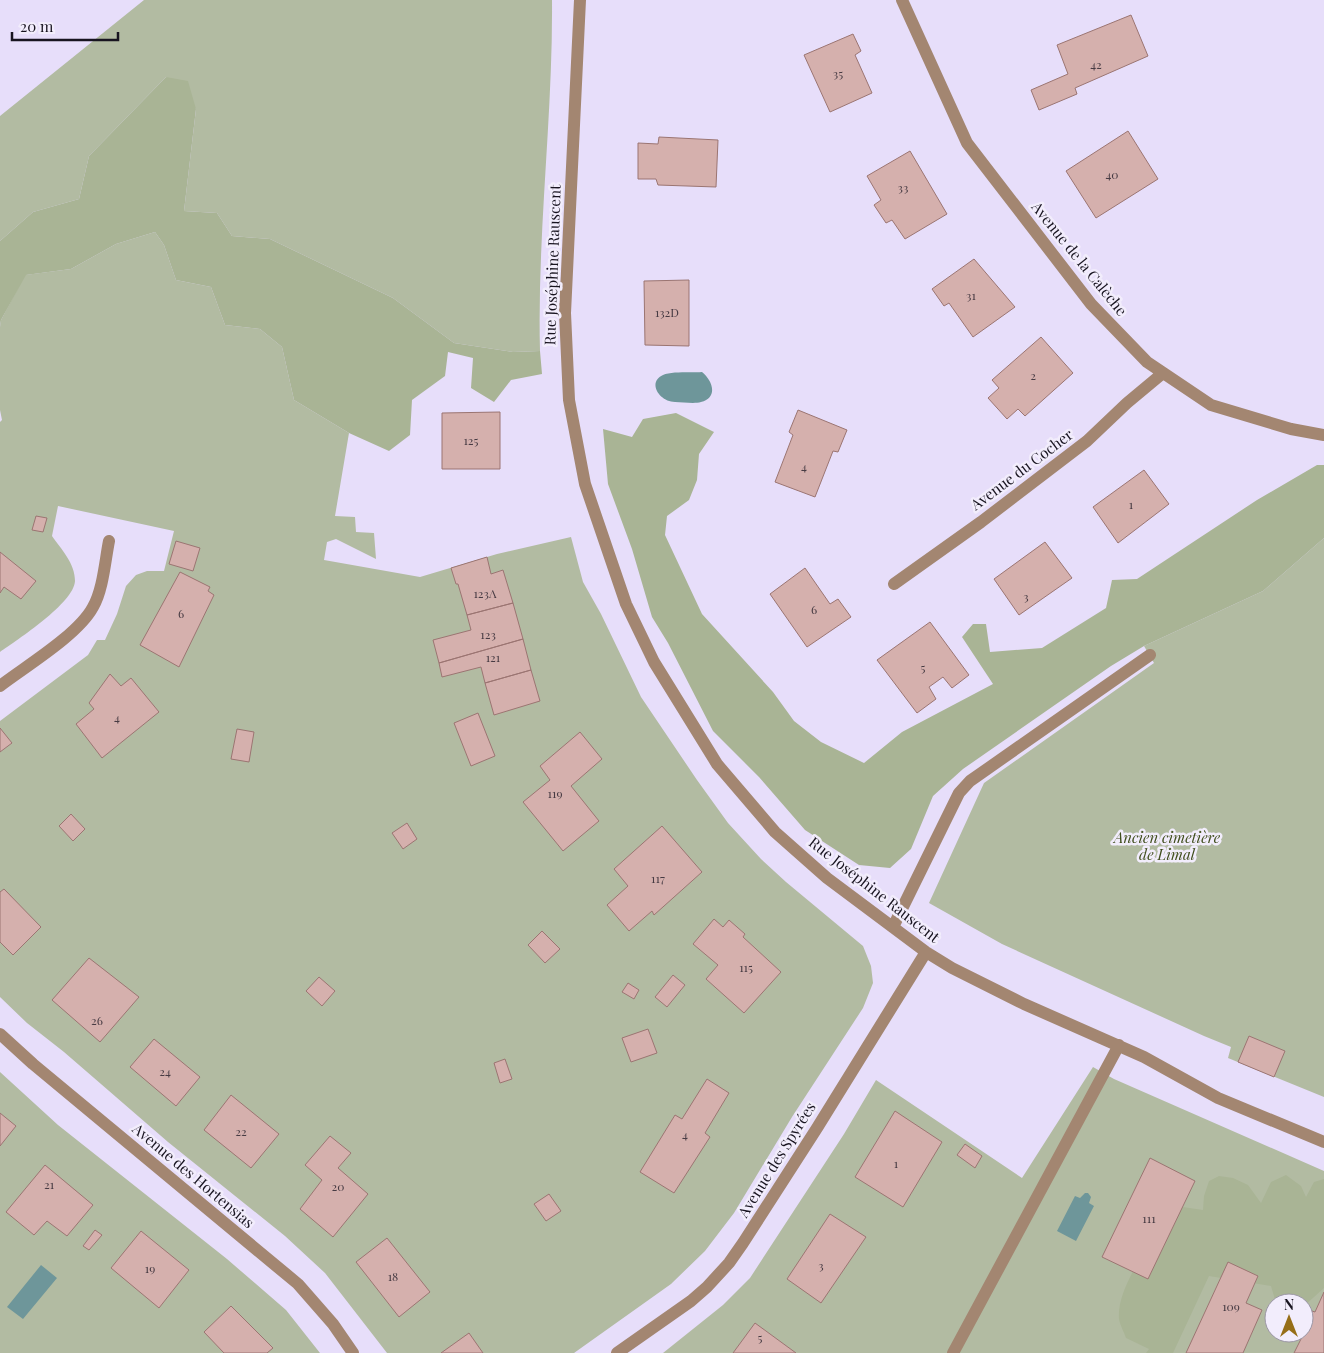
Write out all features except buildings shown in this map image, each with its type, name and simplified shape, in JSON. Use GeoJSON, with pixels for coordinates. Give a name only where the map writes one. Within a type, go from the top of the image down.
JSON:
{"type":"FeatureCollection","features":[{"type":"Feature","properties":{"kind":"street","name":"Rue Joséphine Rauscent"},"geometry":{"type":"LineString","coordinates":[[580,0],[565,313],[569,400],[584,484],[626,604],[654,662],[716,764],[775,832],[827,878],[926,952],[952,968],[1016,1000],[1144,1057],[1218,1098],[1324,1142]]}},
{"type":"Feature","properties":{"kind":"street","name":"Avenue de la Calèche"},"geometry":{"type":"LineString","coordinates":[[902,0],[967,143],[1091,304],[1147,362],[1211,404],[1291,430],[1324,435]]}},
{"type":"Feature","properties":{"kind":"street","name":"Avenue du Cocher"},"geometry":{"type":"LineString","coordinates":[[894,584],[981,522],[1087,441],[1127,403],[1163,373]]}},
{"type":"Feature","properties":{"kind":"street"},"geometry":{"type":"LineString","coordinates":[[0,686],[63,640],[90,612],[98,598],[109,540]]}},
{"type":"Feature","properties":{"kind":"street"},"geometry":{"type":"LineString","coordinates":[[893,927],[960,793],[970,781],[1150,655]]}},
{"type":"Feature","properties":{"kind":"street","name":"Avenue des Spyrées"},"geometry":{"type":"LineString","coordinates":[[617,1353],[690,1301],[707,1287],[729,1263],[926,952]]}},
{"type":"Feature","properties":{"kind":"street","name":"Avenue des Hortensias"},"geometry":{"type":"LineString","coordinates":[[0,1034],[33,1064],[298,1284],[332,1324],[352,1353]]}},
{"type":"Feature","properties":{"kind":"street"},"geometry":{"type":"LineString","coordinates":[[952,1353],[1119,1045]]}},
{"type":"Feature","properties":{"kind":"green space"},"geometry":{"type":"Polygon","coordinates":[[[144,0],[552,0],[552,44],[541,263],[540,351],[513,352],[454,343],[393,298],[270,239],[232,236],[217,213],[184,211],[196,109],[166,77],[89,156],[79,199],[33,212],[0,241],[0,116],[144,0]]]}},
{"type":"Feature","properties":{"kind":"green space"},"geometry":{"type":"Polygon","coordinates":[[[155,232],[164,245],[176,280],[211,287],[225,325],[260,329],[282,347],[294,400],[349,433],[335,516],[355,517],[356,532],[374,533],[376,559],[336,539],[327,542],[324,560],[420,577],[497,554],[571,537],[583,582],[601,614],[641,697],[697,780],[728,823],[761,859],[863,946],[871,966],[873,983],[863,1008],[792,1117],[734,1213],[705,1251],[671,1284],[574,1353],[387,1353],[325,1273],[285,1236],[168,1142],[64,1052],[27,1023],[0,997],[0,721],[88,655],[97,640],[105,640],[117,614],[126,586],[136,575],[147,571],[164,571],[174,531],[58,506],[52,536],[73,568],[75,581],[72,590],[65,600],[44,620],[0,652],[1,320],[25,275],[71,269],[116,244],[155,232]]]}},
{"type":"Feature","properties":{"kind":"green space","name":"Ancien cimetière de Limal"},"geometry":{"type":"Polygon","coordinates":[[[1324,538],[1324,1097],[1228,1058],[1231,1047],[1002,944],[929,903],[984,783],[1154,663],[1144,646],[1263,591],[1324,538]]]}},
{"type":"Feature","properties":{"kind":"green space"},"geometry":{"type":"Polygon","coordinates":[[[1093,1067],[1114,1079],[1324,1171],[1324,1353],[663,1353],[723,1305],[750,1278],[844,1134],[876,1080],[1022,1178],[1093,1067]]]}},
{"type":"Feature","properties":{"kind":"green space"},"geometry":{"type":"Polygon","coordinates":[[[0,1072],[58,1125],[227,1259],[286,1310],[320,1353],[0,1353],[0,1072]]]}},
{"type":"Feature","properties":{"kind":"shaded area"},"geometry":{"type":"Polygon","coordinates":[[[166,77],[188,81],[196,109],[184,211],[217,213],[232,236],[270,239],[393,298],[454,343],[513,352],[540,351],[542,374],[511,380],[494,402],[471,388],[473,358],[448,352],[445,376],[412,400],[410,435],[389,451],[349,433],[294,400],[282,347],[260,329],[225,325],[211,287],[176,280],[164,245],[155,232],[116,244],[71,269],[26,275],[1,320],[0,327],[0,241],[33,212],[79,199],[89,156],[166,77]]]}},
{"type":"Feature","properties":{"kind":"shaded area"},"geometry":{"type":"Polygon","coordinates":[[[702,372],[709,379],[712,388],[712,392],[707,400],[692,403],[669,401],[664,399],[657,391],[656,382],[663,375],[702,372]]]}},
{"type":"Feature","properties":{"kind":"shaded area"},"geometry":{"type":"Polygon","coordinates":[[[676,413],[714,432],[699,454],[697,480],[689,500],[667,516],[665,535],[702,614],[773,692],[794,721],[821,742],[864,763],[902,732],[993,684],[962,637],[973,624],[986,624],[990,652],[1042,648],[1106,608],[1112,580],[1137,579],[1257,500],[1317,465],[1324,465],[1324,538],[1263,591],[1144,646],[1111,666],[963,769],[933,796],[911,849],[890,868],[859,865],[805,830],[759,777],[713,731],[668,643],[652,617],[632,549],[608,484],[603,429],[632,437],[643,419],[676,413]]]}},
{"type":"Feature","properties":{"kind":"shaded area"},"geometry":{"type":"Polygon","coordinates":[[[1286,1175],[1301,1186],[1306,1197],[1314,1182],[1324,1179],[1324,1288],[1314,1297],[1314,1293],[1273,1293],[1271,1286],[1209,1276],[1173,1353],[1146,1353],[1149,1349],[1126,1338],[1119,1319],[1124,1291],[1139,1260],[1176,1206],[1203,1210],[1204,1196],[1209,1181],[1219,1176],[1233,1178],[1248,1185],[1261,1203],[1271,1182],[1286,1175]]]}},
{"type":"Feature","properties":{"kind":"shaded area"},"geometry":{"type":"Polygon","coordinates":[[[1085,1193],[1088,1193],[1091,1197],[1089,1203],[1094,1206],[1076,1241],[1057,1231],[1075,1196],[1080,1198],[1085,1193]]]}},
{"type":"Feature","properties":{"kind":"shaded area"},"geometry":{"type":"Polygon","coordinates":[[[41,1265],[57,1278],[23,1319],[7,1307],[41,1265]]]}}]}
